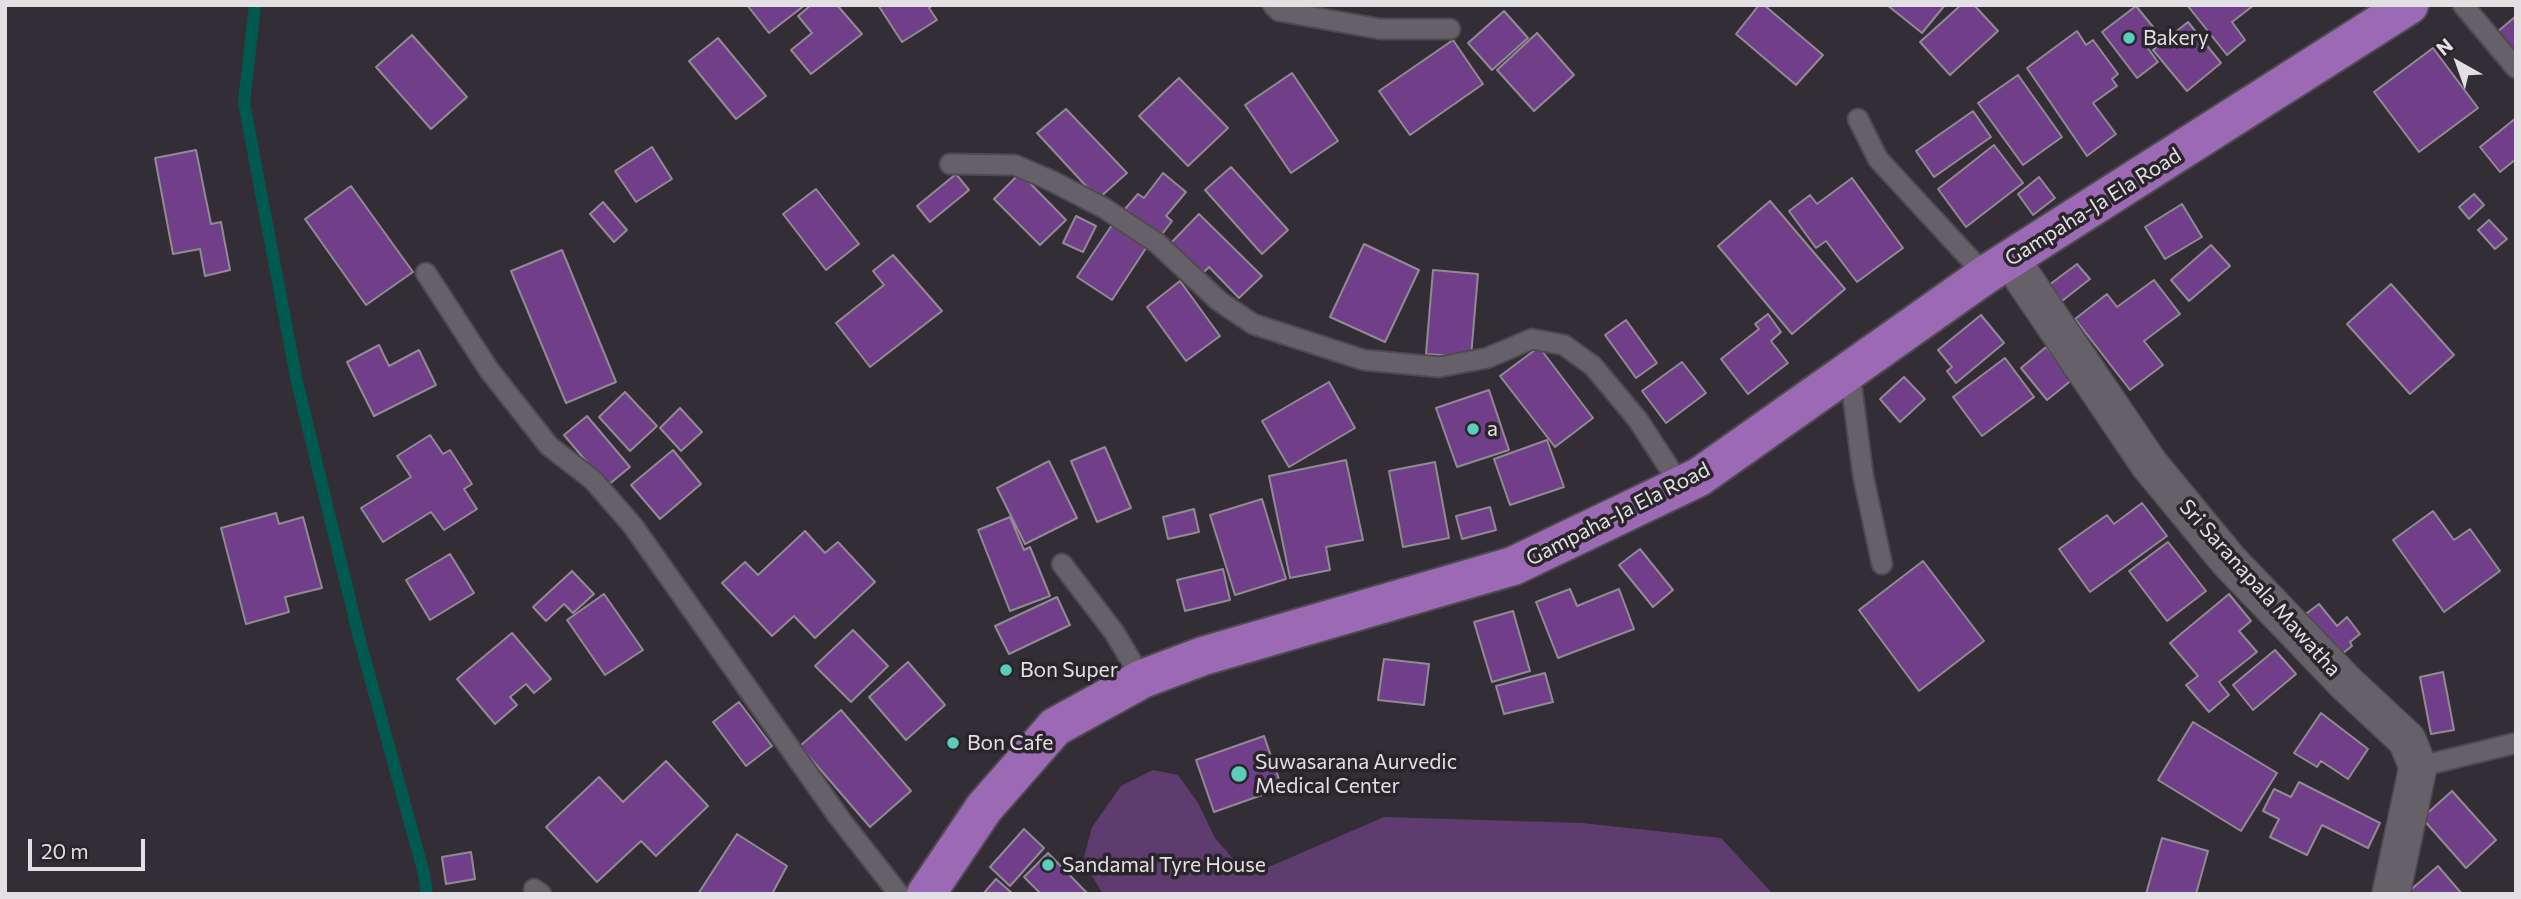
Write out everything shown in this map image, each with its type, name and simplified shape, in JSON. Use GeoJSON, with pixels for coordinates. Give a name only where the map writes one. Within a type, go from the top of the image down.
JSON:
{"type":"FeatureCollection","features":[{"type":"Feature","properties":{"kind":"highway","name":"Gampaha-Ja Ela Road"},"geometry":{"type":"LineString","coordinates":[[926,894],[984,808],[1055,727],[1142,679],[1203,656],[1513,566],[1699,477],[1998,267],[2409,5]]}},
{"type":"Feature","properties":{"kind":"street","name":"Sri Saranapala Mawatha"},"geometry":{"type":"LineString","coordinates":[[1998,267],[2149,464],[2229,561],[2347,684],[2407,740],[2418,767]]}},
{"type":"Feature","properties":{"kind":"street"},"geometry":{"type":"LineString","coordinates":[[2391,894],[2418,767]]}},
{"type":"Feature","properties":{"kind":"lane"},"geometry":{"type":"LineString","coordinates":[[1273,5],[1279,11],[1380,30],[1450,29]]}},
{"type":"Feature","properties":{"kind":"lane"},"geometry":{"type":"LineString","coordinates":[[2463,5],[2516,68]]}},
{"type":"Feature","properties":{"kind":"lane"},"geometry":{"type":"LineString","coordinates":[[1858,118],[1878,159],[1998,267]]}},
{"type":"Feature","properties":{"kind":"lane"},"geometry":{"type":"LineString","coordinates":[[950,163],[1015,164],[1052,181],[1104,208],[1157,243],[1219,301],[1253,324],[1364,360],[1439,367],[1487,358],[1532,339],[1564,345],[1593,366],[1638,420],[1681,486]]}},
{"type":"Feature","properties":{"kind":"lane"},"geometry":{"type":"LineString","coordinates":[[426,273],[489,370],[549,446],[593,480],[633,526],[841,818],[899,894]]}},
{"type":"Feature","properties":{"kind":"lane"},"geometry":{"type":"LineString","coordinates":[[1850,373],[1863,475],[1882,564]]}},
{"type":"Feature","properties":{"kind":"lane"},"geometry":{"type":"LineString","coordinates":[[1062,564],[1114,632],[1142,679]]}},
{"type":"Feature","properties":{"kind":"lane"},"geometry":{"type":"LineString","coordinates":[[2418,767],[2516,743]]}},
{"type":"Feature","properties":{"kind":"shaded area"},"geometry":{"type":"Polygon","coordinates":[[[1153,770],[1178,775],[1198,803],[1215,838],[1248,876],[1384,817],[1582,823],[1721,838],[1773,894],[1103,894],[1083,861],[1092,827],[1121,786],[1153,770]]]}},
{"type":"Feature","properties":{"kind":"building"},"geometry":{"type":"Polygon","coordinates":[[[747,5],[805,5],[769,33],[747,5]]]}},
{"type":"Feature","properties":{"kind":"building"},"geometry":{"type":"Polygon","coordinates":[[[811,5],[837,5],[862,34],[811,74],[791,50],[812,33],[798,16],[811,5]]]}},
{"type":"Feature","properties":{"kind":"building"},"geometry":{"type":"Polygon","coordinates":[[[878,5],[933,5],[929,8],[937,20],[902,42],[878,5]]]}},
{"type":"Feature","properties":{"kind":"building"},"geometry":{"type":"Polygon","coordinates":[[[1759,5],[1764,5],[1823,55],[1796,85],[1736,34],[1759,5]]]}},
{"type":"Feature","properties":{"kind":"building"},"geometry":{"type":"Polygon","coordinates":[[[1887,5],[1945,5],[1922,33],[1887,5]]]}},
{"type":"Feature","properties":{"kind":"building"},"geometry":{"type":"Polygon","coordinates":[[[1961,5],[1974,5],[1998,31],[1950,75],[1920,42],[1961,5]]]}},
{"type":"Feature","properties":{"kind":"building"},"geometry":{"type":"Polygon","coordinates":[[[2187,5],[2254,5],[2232,22],[2245,40],[2227,55],[2187,5]]]}},
{"type":"Feature","properties":{"kind":"building","name":"Bakery"},"geometry":{"type":"Polygon","coordinates":[[[2136,6],[2158,33],[2144,43],[2158,62],[2137,78],[2102,32],[2136,6]]]}},
{"type":"Feature","properties":{"kind":"building"},"geometry":{"type":"Polygon","coordinates":[[[1504,11],[1528,38],[1492,70],[1468,43],[1504,11]]]}},
{"type":"Feature","properties":{"kind":"building"},"geometry":{"type":"Polygon","coordinates":[[[2516,16],[2516,55],[2496,33],[2516,16]]]}},
{"type":"Feature","properties":{"kind":"building"},"geometry":{"type":"Polygon","coordinates":[[[2188,22],[2221,63],[2187,91],[2153,50],[2188,22]]]}},
{"type":"Feature","properties":{"kind":"building"},"geometry":{"type":"Polygon","coordinates":[[[2077,31],[2086,45],[2093,40],[2118,74],[2112,79],[2117,86],[2093,103],[2116,134],[2087,156],[2027,68],[2077,31]]]}},
{"type":"Feature","properties":{"kind":"building"},"geometry":{"type":"Polygon","coordinates":[[[1537,33],[1574,75],[1534,111],[1497,70],[1537,33]]]}},
{"type":"Feature","properties":{"kind":"building"},"geometry":{"type":"Polygon","coordinates":[[[412,35],[467,97],[431,129],[376,67],[412,35]]]}},
{"type":"Feature","properties":{"kind":"building"},"geometry":{"type":"Polygon","coordinates":[[[718,38],[766,96],[736,119],[689,61],[718,38]]]}},
{"type":"Feature","properties":{"kind":"building"},"geometry":{"type":"Polygon","coordinates":[[[1453,40],[1483,84],[1410,135],[1379,91],[1453,40]]]}},
{"type":"Feature","properties":{"kind":"building"},"geometry":{"type":"Polygon","coordinates":[[[2433,48],[2478,108],[2419,152],[2374,92],[2433,48]]]}},
{"type":"Feature","properties":{"kind":"building"},"geometry":{"type":"Polygon","coordinates":[[[1292,73],[1338,141],[1291,173],[1245,105],[1292,73]]]}},
{"type":"Feature","properties":{"kind":"building"},"geometry":{"type":"Polygon","coordinates":[[[2018,75],[2062,137],[2023,165],[1978,103],[2018,75]]]}},
{"type":"Feature","properties":{"kind":"building"},"geometry":{"type":"Polygon","coordinates":[[[1179,78],[1228,128],[1188,166],[1139,116],[1179,78]]]}},
{"type":"Feature","properties":{"kind":"building"},"geometry":{"type":"Polygon","coordinates":[[[1066,109],[1127,173],[1098,199],[1037,133],[1066,109]]]}},
{"type":"Feature","properties":{"kind":"building"},"geometry":{"type":"Polygon","coordinates":[[[1973,111],[1991,137],[1934,177],[1916,151],[1973,111]]]}},
{"type":"Feature","properties":{"kind":"building"},"geometry":{"type":"Polygon","coordinates":[[[2516,118],[2516,159],[2500,172],[2480,147],[2516,118]]]}},
{"type":"Feature","properties":{"kind":"building"},"geometry":{"type":"Polygon","coordinates":[[[1994,145],[2023,183],[1966,227],[1938,189],[1994,145]]]}},
{"type":"Feature","properties":{"kind":"building"},"geometry":{"type":"Polygon","coordinates":[[[652,147],[672,179],[636,202],[615,171],[652,147]]]}},
{"type":"Feature","properties":{"kind":"building"},"geometry":{"type":"Polygon","coordinates":[[[196,150],[211,224],[221,222],[230,270],[205,276],[200,249],[173,254],[155,158],[196,150]]]}},
{"type":"Feature","properties":{"kind":"building"},"geometry":{"type":"Polygon","coordinates":[[[1231,167],[1288,230],[1262,254],[1205,190],[1231,167]]]}},
{"type":"Feature","properties":{"kind":"building"},"geometry":{"type":"Polygon","coordinates":[[[1020,173],[1066,220],[1040,245],[994,199],[1020,173]]]}},
{"type":"Feature","properties":{"kind":"building"},"geometry":{"type":"Polygon","coordinates":[[[1163,173],[1186,192],[1166,216],[1172,221],[1160,237],[1125,209],[1138,194],[1144,198],[1163,173]]]}},
{"type":"Feature","properties":{"kind":"building"},"geometry":{"type":"Polygon","coordinates":[[[956,174],[969,190],[930,222],[917,206],[956,174]]]}},
{"type":"Feature","properties":{"kind":"building"},"geometry":{"type":"Polygon","coordinates":[[[2039,177],[2055,198],[2033,215],[2018,194],[2039,177]]]}},
{"type":"Feature","properties":{"kind":"building"},"geometry":{"type":"Polygon","coordinates":[[[1852,178],[1903,248],[1857,282],[1826,241],[1816,248],[1789,211],[1810,195],[1817,204],[1852,178]]]}},
{"type":"Feature","properties":{"kind":"building"},"geometry":{"type":"Polygon","coordinates":[[[351,186],[413,272],[366,305],[305,219],[351,186]]]}},
{"type":"Feature","properties":{"kind":"building"},"geometry":{"type":"Polygon","coordinates":[[[816,189],[859,244],[826,270],[783,214],[816,189]]]}},
{"type":"Feature","properties":{"kind":"building"},"geometry":{"type":"Polygon","coordinates":[[[2474,194],[2484,205],[2469,219],[2459,207],[2474,194]]]}},
{"type":"Feature","properties":{"kind":"building"},"geometry":{"type":"Polygon","coordinates":[[[1770,201],[1845,289],[1792,334],[1718,246],[1770,201]]]}},
{"type":"Feature","properties":{"kind":"building"},"geometry":{"type":"Polygon","coordinates":[[[603,202],[627,230],[614,242],[590,214],[603,202]]]}},
{"type":"Feature","properties":{"kind":"building"},"geometry":{"type":"Polygon","coordinates":[[[2182,204],[2202,237],[2165,259],[2145,227],[2182,204]]]}},
{"type":"Feature","properties":{"kind":"building"},"geometry":{"type":"Polygon","coordinates":[[[1199,214],[1262,276],[1239,298],[1209,267],[1198,278],[1167,247],[1199,214]]]}},
{"type":"Feature","properties":{"kind":"building"},"geometry":{"type":"Polygon","coordinates":[[[1076,216],[1096,226],[1083,252],[1063,243],[1076,216]]]}},
{"type":"Feature","properties":{"kind":"building"},"geometry":{"type":"Polygon","coordinates":[[[2489,220],[2507,239],[2495,249],[2478,230],[2489,220]]]}},
{"type":"Feature","properties":{"kind":"building"},"geometry":{"type":"Polygon","coordinates":[[[1112,225],[1146,248],[1112,300],[1077,277],[1112,225]]]}},
{"type":"Feature","properties":{"kind":"building"},"geometry":{"type":"Polygon","coordinates":[[[1364,244],[1419,270],[1385,342],[1330,317],[1364,244]]]}},
{"type":"Feature","properties":{"kind":"building"},"geometry":{"type":"Polygon","coordinates":[[[2211,245],[2230,266],[2189,301],[2171,280],[2211,245]]]}},
{"type":"Feature","properties":{"kind":"building"},"geometry":{"type":"Polygon","coordinates":[[[562,250],[616,382],[566,403],[511,271],[562,250]]]}},
{"type":"Feature","properties":{"kind":"building"},"geometry":{"type":"Polygon","coordinates":[[[893,255],[942,311],[870,367],[836,323],[884,285],[873,271],[893,255]]]}},
{"type":"Feature","properties":{"kind":"building"},"geometry":{"type":"Polygon","coordinates":[[[2077,264],[2090,279],[2062,301],[2049,285],[2077,264]]]}},
{"type":"Feature","properties":{"kind":"building"},"geometry":{"type":"Polygon","coordinates":[[[1433,270],[1478,274],[1471,357],[1426,354],[1433,270]]]}},
{"type":"Feature","properties":{"kind":"building"},"geometry":{"type":"Polygon","coordinates":[[[2154,280],[2180,314],[2144,341],[2163,365],[2130,390],[2075,319],[2107,294],[2117,307],[2154,280]]]}},
{"type":"Feature","properties":{"kind":"building"},"geometry":{"type":"Polygon","coordinates":[[[1180,281],[1220,336],[1186,361],[1147,307],[1180,281]]]}},
{"type":"Feature","properties":{"kind":"building"},"geometry":{"type":"Polygon","coordinates":[[[2391,284],[2454,355],[2410,394],[2347,324],[2391,284]]]}},
{"type":"Feature","properties":{"kind":"building"},"geometry":{"type":"Polygon","coordinates":[[[1768,314],[1781,332],[1771,341],[1788,363],[1748,394],[1721,359],[1759,329],[1755,324],[1768,314]]]}},
{"type":"Feature","properties":{"kind":"building"},"geometry":{"type":"Polygon","coordinates":[[[1981,315],[2004,343],[1956,383],[1947,371],[1952,367],[1938,350],[1981,315]]]}},
{"type":"Feature","properties":{"kind":"building"},"geometry":{"type":"Polygon","coordinates":[[[1626,320],[1657,363],[1636,378],[1605,335],[1626,320]]]}},
{"type":"Feature","properties":{"kind":"building"},"geometry":{"type":"Polygon","coordinates":[[[379,345],[389,366],[419,350],[436,385],[374,416],[347,362],[379,345]]]}},
{"type":"Feature","properties":{"kind":"building"},"geometry":{"type":"Polygon","coordinates":[[[1539,347],[1593,418],[1555,447],[1500,376],[1539,347]]]}},
{"type":"Feature","properties":{"kind":"building"},"geometry":{"type":"Polygon","coordinates":[[[2046,347],[2073,379],[2047,400],[2021,368],[2046,347]]]}},
{"type":"Feature","properties":{"kind":"building"},"geometry":{"type":"Polygon","coordinates":[[[2005,358],[2034,397],[1982,436],[1953,397],[2005,358]]]}},
{"type":"Feature","properties":{"kind":"building"},"geometry":{"type":"Polygon","coordinates":[[[1682,362],[1706,393],[1666,423],[1642,391],[1682,362]]]}},
{"type":"Feature","properties":{"kind":"building"},"geometry":{"type":"Polygon","coordinates":[[[1904,377],[1925,399],[1900,422],[1880,399],[1904,377]]]}},
{"type":"Feature","properties":{"kind":"building"},"geometry":{"type":"Polygon","coordinates":[[[1329,382],[1355,428],[1289,467],[1262,421],[1329,382]]]}},
{"type":"Feature","properties":{"kind":"building","name":"a"},"geometry":{"type":"Polygon","coordinates":[[[1489,390],[1509,450],[1457,467],[1436,408],[1489,390]]]}},
{"type":"Feature","properties":{"kind":"building"},"geometry":{"type":"Polygon","coordinates":[[[625,392],[657,426],[630,451],[599,417],[625,392]]]}},
{"type":"Feature","properties":{"kind":"building"},"geometry":{"type":"Polygon","coordinates":[[[680,408],[702,432],[681,451],[660,428],[680,408]]]}},
{"type":"Feature","properties":{"kind":"building"},"geometry":{"type":"Polygon","coordinates":[[[587,416],[630,467],[607,486],[564,435],[587,416]]]}},
{"type":"Feature","properties":{"kind":"building"},"geometry":{"type":"Polygon","coordinates":[[[430,435],[443,454],[450,450],[472,484],[464,489],[477,509],[444,530],[431,512],[383,542],[361,508],[411,477],[397,456],[430,435]]]}},
{"type":"Feature","properties":{"kind":"building"},"geometry":{"type":"Polygon","coordinates":[[[1547,440],[1564,487],[1510,505],[1494,459],[1547,440]]]}},
{"type":"Feature","properties":{"kind":"building"},"geometry":{"type":"Polygon","coordinates":[[[1105,447],[1131,508],[1097,522],[1071,461],[1105,447]]]}},
{"type":"Feature","properties":{"kind":"building"},"geometry":{"type":"Polygon","coordinates":[[[673,450],[701,484],[660,519],[631,485],[673,450]]]}},
{"type":"Feature","properties":{"kind":"building"},"geometry":{"type":"Polygon","coordinates":[[[1346,460],[1363,540],[1326,547],[1330,570],[1290,578],[1269,476],[1346,460]]]}},
{"type":"Feature","properties":{"kind":"building"},"geometry":{"type":"Polygon","coordinates":[[[1049,461],[1077,518],[1025,544],[997,488],[1049,461]]]}},
{"type":"Feature","properties":{"kind":"building"},"geometry":{"type":"Polygon","coordinates":[[[1435,462],[1449,538],[1403,547],[1389,471],[1435,462]]]}},
{"type":"Feature","properties":{"kind":"building"},"geometry":{"type":"Polygon","coordinates":[[[1262,499],[1286,579],[1235,595],[1210,515],[1262,499]]]}},
{"type":"Feature","properties":{"kind":"building"},"geometry":{"type":"Polygon","coordinates":[[[2142,503],[2167,536],[2090,592],[2059,549],[2107,515],[2114,524],[2142,503]]]}},
{"type":"Feature","properties":{"kind":"building"},"geometry":{"type":"Polygon","coordinates":[[[1490,507],[1496,530],[1462,539],[1456,516],[1490,507]]]}},
{"type":"Feature","properties":{"kind":"building"},"geometry":{"type":"Polygon","coordinates":[[[1194,509],[1199,532],[1168,539],[1163,517],[1194,509]]]}},
{"type":"Feature","properties":{"kind":"building"},"geometry":{"type":"Polygon","coordinates":[[[2433,511],[2454,540],[2470,529],[2500,571],[2444,612],[2393,540],[2433,511]]]}},
{"type":"Feature","properties":{"kind":"building"},"geometry":{"type":"Polygon","coordinates":[[[276,513],[279,524],[303,517],[322,588],[285,597],[289,612],[246,624],[221,528],[276,513]]]}},
{"type":"Feature","properties":{"kind":"building"},"geometry":{"type":"Polygon","coordinates":[[[1010,517],[1024,550],[1030,547],[1050,596],[1010,611],[978,530],[1010,517]]]}},
{"type":"Feature","properties":{"kind":"building"},"geometry":{"type":"Polygon","coordinates":[[[805,531],[825,553],[838,542],[875,582],[815,638],[794,616],[772,636],[722,583],[745,562],[758,575],[805,531]]]}},
{"type":"Feature","properties":{"kind":"building"},"geometry":{"type":"Polygon","coordinates":[[[2168,542],[2206,591],[2167,621],[2129,571],[2168,542]]]}},
{"type":"Feature","properties":{"kind":"building"},"geometry":{"type":"Polygon","coordinates":[[[1640,549],[1673,590],[1653,607],[1619,565],[1640,549]]]}},
{"type":"Feature","properties":{"kind":"building"},"geometry":{"type":"Polygon","coordinates":[[[450,554],[474,593],[430,620],[406,580],[450,554]]]}},
{"type":"Feature","properties":{"kind":"building"},"geometry":{"type":"Polygon","coordinates":[[[1923,561],[1984,641],[1919,691],[1859,610],[1923,561]]]}},
{"type":"Feature","properties":{"kind":"building"},"geometry":{"type":"Polygon","coordinates":[[[1223,569],[1230,600],[1185,611],[1177,580],[1223,569]]]}},
{"type":"Feature","properties":{"kind":"building"},"geometry":{"type":"Polygon","coordinates":[[[572,571],[594,594],[573,613],[564,604],[546,621],[533,607],[572,571]]]}},
{"type":"Feature","properties":{"kind":"building"},"geometry":{"type":"Polygon","coordinates":[[[1570,589],[1577,606],[1619,589],[1634,629],[1558,658],[1536,602],[1570,589]]]}},
{"type":"Feature","properties":{"kind":"building"},"geometry":{"type":"Polygon","coordinates":[[[604,594],[643,650],[605,675],[567,620],[604,594]]]}},
{"type":"Feature","properties":{"kind":"building"},"geometry":{"type":"Polygon","coordinates":[[[2229,594],[2251,621],[2239,631],[2257,652],[2219,682],[2229,695],[2209,712],[2186,685],[2198,676],[2170,643],[2229,594]]]}},
{"type":"Feature","properties":{"kind":"building"},"geometry":{"type":"Polygon","coordinates":[[[1057,597],[1070,625],[1009,654],[995,626],[1057,597]]]}},
{"type":"Feature","properties":{"kind":"building"},"geometry":{"type":"Polygon","coordinates":[[[2319,604],[2337,626],[2347,617],[2360,634],[2350,642],[2352,646],[2337,658],[2303,616],[2319,604]]]}},
{"type":"Feature","properties":{"kind":"building"},"geometry":{"type":"Polygon","coordinates":[[[1513,611],[1530,671],[1492,682],[1474,622],[1513,611]]]}},
{"type":"Feature","properties":{"kind":"building"},"geometry":{"type":"Polygon","coordinates":[[[853,630],[888,666],[851,702],[815,666],[853,630]]]}},
{"type":"Feature","properties":{"kind":"building"},"geometry":{"type":"Polygon","coordinates":[[[512,633],[551,679],[534,693],[526,684],[510,697],[517,705],[495,724],[457,679],[512,633]]]}},
{"type":"Feature","properties":{"kind":"building"},"geometry":{"type":"Polygon","coordinates":[[[2275,650],[2296,674],[2253,710],[2233,685],[2275,650]]]}},
{"type":"Feature","properties":{"kind":"building"},"geometry":{"type":"Polygon","coordinates":[[[1384,659],[1429,664],[1424,705],[1378,700],[1384,659]]]}},
{"type":"Feature","properties":{"kind":"building"},"geometry":{"type":"Polygon","coordinates":[[[908,662],[945,705],[906,740],[869,697],[908,662]]]}},
{"type":"Feature","properties":{"kind":"building"},"geometry":{"type":"Polygon","coordinates":[[[2443,672],[2454,730],[2431,734],[2420,677],[2443,672]]]}},
{"type":"Feature","properties":{"kind":"building"},"geometry":{"type":"Polygon","coordinates":[[[1545,673],[1553,702],[1504,714],[1496,686],[1545,673]]]}},
{"type":"Feature","properties":{"kind":"building"},"geometry":{"type":"Polygon","coordinates":[[[739,702],[772,746],[746,766],[713,722],[739,702]]]}},
{"type":"Feature","properties":{"kind":"building"},"geometry":{"type":"Polygon","coordinates":[[[841,710],[911,791],[870,827],[800,746],[841,710]]]}},
{"type":"Feature","properties":{"kind":"building"},"geometry":{"type":"Polygon","coordinates":[[[2321,713],[2368,749],[2348,779],[2321,761],[2317,767],[2294,753],[2321,713]]]}},
{"type":"Feature","properties":{"kind":"building"},"geometry":{"type":"Polygon","coordinates":[[[2193,722],[2277,773],[2241,831],[2158,780],[2193,722]]]}},
{"type":"Feature","properties":{"kind":"building","name":"Suwasarana Aurvedic Medical Center"},"geometry":{"type":"Polygon","coordinates":[[[1264,736],[1282,788],[1214,812],[1196,760],[1264,736]]]}},
{"type":"Feature","properties":{"kind":"building"},"geometry":{"type":"Polygon","coordinates":[[[666,761],[708,806],[656,856],[641,841],[597,882],[546,827],[599,777],[623,802],[666,761]]]}},
{"type":"Feature","properties":{"kind":"building"},"geometry":{"type":"Polygon","coordinates":[[[2299,782],[2380,823],[2368,848],[2322,825],[2307,855],[2270,837],[2279,819],[2263,811],[2274,789],[2291,797],[2299,782]]]}},
{"type":"Feature","properties":{"kind":"building"},"geometry":{"type":"Polygon","coordinates":[[[2452,791],[2496,840],[2466,868],[2422,818],[2452,791]]]}},
{"type":"Feature","properties":{"kind":"building"},"geometry":{"type":"Polygon","coordinates":[[[1024,829],[1044,848],[1010,886],[990,867],[1024,829]]]}},
{"type":"Feature","properties":{"kind":"building"},"geometry":{"type":"Polygon","coordinates":[[[737,834],[787,866],[772,894],[698,894],[737,834]]]}},
{"type":"Feature","properties":{"kind":"building"},"geometry":{"type":"Polygon","coordinates":[[[2162,838],[2208,851],[2196,894],[2146,894],[2162,838]]]}},
{"type":"Feature","properties":{"kind":"building"},"geometry":{"type":"Polygon","coordinates":[[[471,852],[475,879],[446,884],[442,857],[471,852]]]}},
{"type":"Feature","properties":{"kind":"building","name":"Sandamal Tyre House"},"geometry":{"type":"Polygon","coordinates":[[[1048,853],[1088,894],[1041,894],[1024,877],[1048,853]]]}},
{"type":"Feature","properties":{"kind":"building"},"geometry":{"type":"Polygon","coordinates":[[[2438,866],[2462,894],[2406,894],[2438,866]]]}},
{"type":"Feature","properties":{"kind":"building"},"geometry":{"type":"Polygon","coordinates":[[[996,879],[1013,894],[983,894],[996,879]]]}},
{"type":"Feature","properties":{"kind":"waterway"},"geometry":{"type":"LineString","coordinates":[[255,5],[244,103],[297,382],[360,641],[424,874],[427,894]]}},
{"type":"Feature","properties":{"kind":"place","name":"Bakery"},"geometry":{"type":"Point","coordinates":[2129,38]}},
{"type":"Feature","properties":{"kind":"place","name":"a"},"geometry":{"type":"Point","coordinates":[1473,429]}},
{"type":"Feature","properties":{"kind":"place","name":"Bon Super"},"geometry":{"type":"Point","coordinates":[1006,670]}},
{"type":"Feature","properties":{"kind":"place","name":"Bon Cafe"},"geometry":{"type":"Point","coordinates":[953,743]}},
{"type":"Feature","properties":{"kind":"place","name":"Suwasarana Aurvedic Medical Center"},"geometry":{"type":"Point","coordinates":[1239,774]}},
{"type":"Feature","properties":{"kind":"place","name":"Sandamal Tyre House"},"geometry":{"type":"Point","coordinates":[1048,865]}}]}
